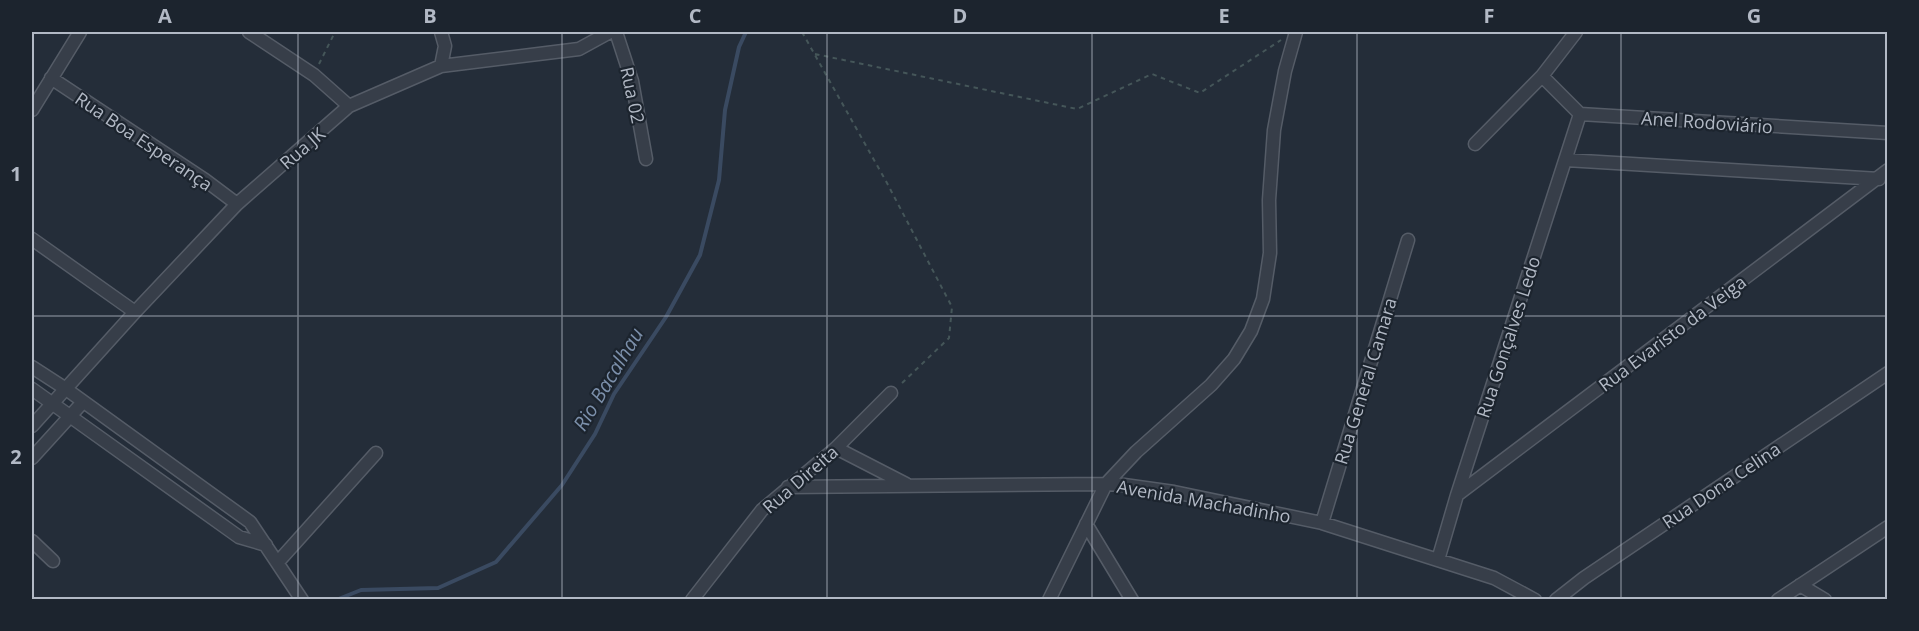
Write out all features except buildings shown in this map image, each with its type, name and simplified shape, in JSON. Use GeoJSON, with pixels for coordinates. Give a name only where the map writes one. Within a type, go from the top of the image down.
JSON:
{"type":"FeatureCollection","features":[{"type":"Feature","properties":{"kind":"street"},"geometry":{"type":"LineString","coordinates":[[32,110],[80,32]]}},
{"type":"Feature","properties":{"kind":"street"},"geometry":{"type":"LineString","coordinates":[[249,32],[314,75],[349,106]]}},
{"type":"Feature","properties":{"kind":"street"},"geometry":{"type":"LineString","coordinates":[[441,32],[445,46],[441,66]]}},
{"type":"Feature","properties":{"kind":"street","name":"Rua JK"},"geometry":{"type":"LineString","coordinates":[[32,426],[237,204],[349,106],[441,66],[579,49],[609,32]]}},
{"type":"Feature","properties":{"kind":"street","name":"Rua 02"},"geometry":{"type":"LineString","coordinates":[[616,32],[632,81],[646,159]]}},
{"type":"Feature","properties":{"kind":"street"},"geometry":{"type":"LineString","coordinates":[[1474,144],[1542,76],[1576,32]]}},
{"type":"Feature","properties":{"kind":"street"},"geometry":{"type":"LineString","coordinates":[[1049,600],[1106,484],[1136,452],[1211,385],[1234,359],[1251,331],[1263,299],[1270,253],[1269,200],[1274,130],[1290,35]]}},
{"type":"Feature","properties":{"kind":"street"},"geometry":{"type":"LineString","coordinates":[[1542,76],[1580,114]]}},
{"type":"Feature","properties":{"kind":"street","name":"Rua Boa Esperança"},"geometry":{"type":"LineString","coordinates":[[51,78],[205,180],[237,204]]}},
{"type":"Feature","properties":{"kind":"street","name":"Anel Rodoviário"},"geometry":{"type":"LineString","coordinates":[[1580,114],[1887,133]]}},
{"type":"Feature","properties":{"kind":"street","name":"Rua Gonçalves Ledo"},"geometry":{"type":"LineString","coordinates":[[1438,560],[1580,114]]}},
{"type":"Feature","properties":{"kind":"street"},"geometry":{"type":"LineString","coordinates":[[1566,160],[1882,179]]}},
{"type":"Feature","properties":{"kind":"street","name":"Rua Evaristo da Veiga"},"geometry":{"type":"LineString","coordinates":[[1457,495],[1882,179],[1887,170]]}},
{"type":"Feature","properties":{"kind":"street"},"geometry":{"type":"LineString","coordinates":[[32,239],[135,312]]}},
{"type":"Feature","properties":{"kind":"street","name":"Rua General Camara"},"geometry":{"type":"LineString","coordinates":[[1322,523],[1408,240]]}},
{"type":"Feature","properties":{"kind":"street"},"geometry":{"type":"LineString","coordinates":[[32,367],[250,522],[301,598]]}},
{"type":"Feature","properties":{"kind":"street","name":"Rua Dona Celina"},"geometry":{"type":"LineString","coordinates":[[1556,600],[1584,578],[1887,373]]}},
{"type":"Feature","properties":{"kind":"street"},"geometry":{"type":"LineString","coordinates":[[32,389],[239,537],[266,546]]}},
{"type":"Feature","properties":{"kind":"street","name":"Rua Direita"},"geometry":{"type":"LineString","coordinates":[[698,598],[762,510],[836,448],[891,393]]}},
{"type":"Feature","properties":{"kind":"street"},"geometry":{"type":"LineString","coordinates":[[32,458],[83,402]]}},
{"type":"Feature","properties":{"kind":"street"},"geometry":{"type":"LineString","coordinates":[[836,448],[907,485]]}},
{"type":"Feature","properties":{"kind":"street"},"geometry":{"type":"LineString","coordinates":[[278,562],[376,453]]}},
{"type":"Feature","properties":{"kind":"street","name":"Avenida Machadinho"},"geometry":{"type":"LineString","coordinates":[[788,488],[1124,484],[1174,492],[1322,523],[1494,578],[1519,596],[1535,600]]}},
{"type":"Feature","properties":{"kind":"street"},"geometry":{"type":"LineString","coordinates":[[1086,524],[1132,600]]}},
{"type":"Feature","properties":{"kind":"street"},"geometry":{"type":"LineString","coordinates":[[1778,600],[1887,527]]}},
{"type":"Feature","properties":{"kind":"street"},"geometry":{"type":"LineString","coordinates":[[32,541],[53,561]]}},
{"type":"Feature","properties":{"kind":"street"},"geometry":{"type":"LineString","coordinates":[[1800,585],[1825,600]]}},
{"type":"Feature","properties":{"kind":"path"},"geometry":{"type":"LineString","coordinates":[[314,75],[335,32]]}},
{"type":"Feature","properties":{"kind":"path"},"geometry":{"type":"LineString","coordinates":[[802,32],[887,183],[952,308],[949,338],[891,393]]}},
{"type":"Feature","properties":{"kind":"path"},"geometry":{"type":"LineString","coordinates":[[815,54],[1077,109],[1152,74],[1200,93],[1290,35]]}},
{"type":"Feature","properties":{"kind":"waterway","name":"Rio Bacalhau"},"geometry":{"type":"LineString","coordinates":[[336,600],[361,590],[438,588],[496,562],[562,485],[595,434],[614,394],[666,317],[700,255],[719,180],[725,110],[739,47],[746,32]]}}]}
